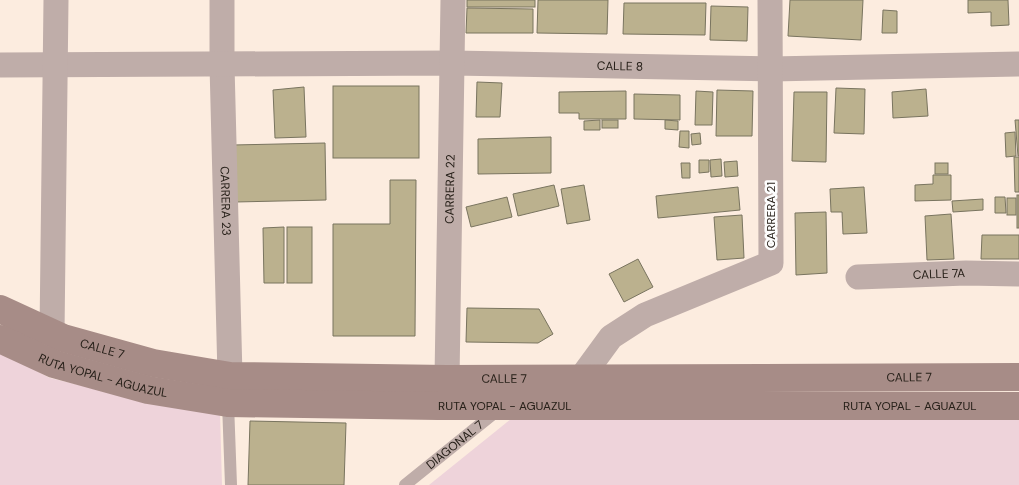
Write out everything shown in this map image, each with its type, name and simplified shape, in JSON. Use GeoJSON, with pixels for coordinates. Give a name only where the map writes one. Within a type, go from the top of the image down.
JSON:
{"type":"FeatureCollection","features":[{"type":"Feature","properties":{"kind":"main road","name":"CALLE 7"},"geometry":{"type":"LineString","coordinates":[[0,309],[63,338],[153,363],[230,376],[447,379],[1019,377]]}},
{"type":"Feature","properties":{"kind":"street"},"geometry":{"type":"LineString","coordinates":[[52,333],[56,0]]}},
{"type":"Feature","properties":{"kind":"street","name":"CARRERA 23"},"geometry":{"type":"LineString","coordinates":[[222,0],[230,376],[228,403]]}},
{"type":"Feature","properties":{"kind":"street","name":"CARRERA 22"},"geometry":{"type":"LineString","coordinates":[[447,379],[454,0]]}},
{"type":"Feature","properties":{"kind":"street","name":"CARRERA 21"},"geometry":{"type":"LineString","coordinates":[[581,378],[611,337],[645,315],[771,263],[770,0]]}},
{"type":"Feature","properties":{"kind":"street","name":"CALLE 8"},"geometry":{"type":"LineString","coordinates":[[0,65],[452,63],[771,69],[1019,64]]}},
{"type":"Feature","properties":{"kind":"street","name":"CALLE 7A"},"geometry":{"type":"LineString","coordinates":[[858,278],[966,273],[1019,274]]}},
{"type":"Feature","properties":{"kind":"lane","name":"RUTA YOPAL - AGUAZUL"},"geometry":{"type":"LineString","coordinates":[[0,339],[54,364],[148,390],[228,403],[504,406],[1019,406]]}},
{"type":"Feature","properties":{"kind":"lane"},"geometry":{"type":"LineString","coordinates":[[228,403],[231,485]]}},
{"type":"Feature","properties":{"kind":"lane","name":"DIAGONAL 7"},"geometry":{"type":"LineString","coordinates":[[405,485],[504,406]]}},
{"type":"Feature","properties":{"kind":"shaded area"},"geometry":{"type":"Polygon","coordinates":[[[0,352],[50,378],[150,402],[220,412],[222,485],[0,485],[0,352]]]}},
{"type":"Feature","properties":{"kind":"shaded area"},"geometry":{"type":"Polygon","coordinates":[[[511,419],[1019,419],[1019,485],[429,485],[511,419]]]}},
{"type":"Feature","properties":{"kind":"building"},"geometry":{"type":"Polygon","coordinates":[[[467,0],[535,0],[535,7],[467,7],[467,0]]]}},
{"type":"Feature","properties":{"kind":"building"},"geometry":{"type":"Polygon","coordinates":[[[538,0],[608,0],[607,34],[537,33],[538,0]]]}},
{"type":"Feature","properties":{"kind":"building"},"geometry":{"type":"Polygon","coordinates":[[[790,0],[863,0],[861,40],[788,36],[790,0]]]}},
{"type":"Feature","properties":{"kind":"building"},"geometry":{"type":"Polygon","coordinates":[[[968,0],[1008,0],[1009,25],[991,26],[991,12],[968,13],[968,0]]]}},
{"type":"Feature","properties":{"kind":"building"},"geometry":{"type":"Polygon","coordinates":[[[624,3],[706,3],[705,35],[623,34],[624,3]]]}},
{"type":"Feature","properties":{"kind":"building"},"geometry":{"type":"Polygon","coordinates":[[[711,6],[748,7],[747,41],[710,40],[711,6]]]}},
{"type":"Feature","properties":{"kind":"building"},"geometry":{"type":"Polygon","coordinates":[[[467,8],[533,9],[533,33],[466,33],[467,8]]]}},
{"type":"Feature","properties":{"kind":"building"},"geometry":{"type":"Polygon","coordinates":[[[883,10],[897,11],[897,33],[882,33],[883,10]]]}},
{"type":"Feature","properties":{"kind":"building"},"geometry":{"type":"Polygon","coordinates":[[[477,82],[502,83],[500,117],[476,117],[477,82]]]}},
{"type":"Feature","properties":{"kind":"building"},"geometry":{"type":"Polygon","coordinates":[[[333,86],[419,86],[419,158],[333,158],[333,86]]]}},
{"type":"Feature","properties":{"kind":"building"},"geometry":{"type":"Polygon","coordinates":[[[304,87],[306,137],[275,138],[273,90],[304,87]]]}},
{"type":"Feature","properties":{"kind":"building"},"geometry":{"type":"Polygon","coordinates":[[[836,88],[865,89],[864,134],[834,133],[836,88]]]}},
{"type":"Feature","properties":{"kind":"building"},"geometry":{"type":"Polygon","coordinates":[[[926,89],[928,116],[893,118],[892,92],[926,89]]]}},
{"type":"Feature","properties":{"kind":"building"},"geometry":{"type":"Polygon","coordinates":[[[717,90],[753,91],[752,136],[716,136],[717,90]]]}},
{"type":"Feature","properties":{"kind":"building"},"geometry":{"type":"Polygon","coordinates":[[[626,91],[626,119],[579,119],[579,113],[559,113],[559,92],[626,91]]]}},
{"type":"Feature","properties":{"kind":"building"},"geometry":{"type":"Polygon","coordinates":[[[696,91],[713,92],[712,125],[695,125],[696,91]]]}},
{"type":"Feature","properties":{"kind":"building"},"geometry":{"type":"Polygon","coordinates":[[[794,92],[827,92],[826,162],[792,161],[794,92]]]}},
{"type":"Feature","properties":{"kind":"building"},"geometry":{"type":"Polygon","coordinates":[[[634,94],[680,95],[680,120],[634,119],[634,94]]]}},
{"type":"Feature","properties":{"kind":"building"},"geometry":{"type":"Polygon","coordinates":[[[600,120],[600,130],[584,130],[584,121],[600,120]]]}},
{"type":"Feature","properties":{"kind":"building"},"geometry":{"type":"Polygon","coordinates":[[[602,120],[618,120],[618,128],[602,128],[602,120]]]}},
{"type":"Feature","properties":{"kind":"building"},"geometry":{"type":"Polygon","coordinates":[[[665,120],[678,121],[678,130],[665,129],[665,120]]]}},
{"type":"Feature","properties":{"kind":"building"},"geometry":{"type":"Polygon","coordinates":[[[1015,120],[1019,120],[1019,156],[1018,156],[1015,120]]]}},
{"type":"Feature","properties":{"kind":"building"},"geometry":{"type":"Polygon","coordinates":[[[680,131],[689,131],[689,148],[679,147],[680,131]]]}},
{"type":"Feature","properties":{"kind":"building"},"geometry":{"type":"Polygon","coordinates":[[[1015,132],[1016,156],[1006,157],[1005,133],[1015,132]]]}},
{"type":"Feature","properties":{"kind":"building"},"geometry":{"type":"Polygon","coordinates":[[[700,133],[701,144],[692,145],[691,134],[700,133]]]}},
{"type":"Feature","properties":{"kind":"building"},"geometry":{"type":"Polygon","coordinates":[[[551,137],[551,173],[478,174],[478,139],[551,137]]]}},
{"type":"Feature","properties":{"kind":"building"},"geometry":{"type":"Polygon","coordinates":[[[325,143],[326,200],[235,202],[233,145],[325,143]]]}},
{"type":"Feature","properties":{"kind":"building"},"geometry":{"type":"Polygon","coordinates":[[[1014,157],[1019,157],[1019,192],[1015,192],[1014,157]]]}},
{"type":"Feature","properties":{"kind":"building"},"geometry":{"type":"Polygon","coordinates":[[[721,159],[722,176],[711,177],[710,160],[721,159]]]}},
{"type":"Feature","properties":{"kind":"building"},"geometry":{"type":"Polygon","coordinates":[[[699,160],[709,160],[709,172],[699,173],[699,160]]]}},
{"type":"Feature","properties":{"kind":"building"},"geometry":{"type":"Polygon","coordinates":[[[737,161],[738,176],[725,177],[724,162],[737,161]]]}},
{"type":"Feature","properties":{"kind":"building"},"geometry":{"type":"Polygon","coordinates":[[[681,163],[690,163],[690,178],[682,178],[681,163]]]}},
{"type":"Feature","properties":{"kind":"building"},"geometry":{"type":"Polygon","coordinates":[[[935,163],[948,163],[948,174],[935,174],[935,163]]]}},
{"type":"Feature","properties":{"kind":"building"},"geometry":{"type":"Polygon","coordinates":[[[933,175],[951,175],[951,200],[915,201],[915,185],[933,184],[933,175]]]}},
{"type":"Feature","properties":{"kind":"building"},"geometry":{"type":"Polygon","coordinates":[[[390,180],[416,180],[415,336],[333,336],[333,224],[390,224],[390,180]]]}},
{"type":"Feature","properties":{"kind":"building"},"geometry":{"type":"Polygon","coordinates":[[[554,185],[559,206],[518,216],[513,194],[554,185]]]}},
{"type":"Feature","properties":{"kind":"building"},"geometry":{"type":"Polygon","coordinates":[[[584,185],[590,220],[567,224],[561,189],[584,185]]]}},
{"type":"Feature","properties":{"kind":"building"},"geometry":{"type":"Polygon","coordinates":[[[738,187],[740,210],[658,218],[656,196],[738,187]]]}},
{"type":"Feature","properties":{"kind":"building"},"geometry":{"type":"Polygon","coordinates":[[[864,187],[867,233],[843,234],[842,212],[831,212],[830,189],[864,187]]]}},
{"type":"Feature","properties":{"kind":"building"},"geometry":{"type":"Polygon","coordinates":[[[1017,195],[1019,195],[1019,228],[1017,228],[1017,195]]]}},
{"type":"Feature","properties":{"kind":"building"},"geometry":{"type":"Polygon","coordinates":[[[507,197],[512,217],[471,227],[466,207],[507,197]]]}},
{"type":"Feature","properties":{"kind":"building"},"geometry":{"type":"Polygon","coordinates":[[[995,197],[1005,197],[1006,213],[995,213],[995,197]]]}},
{"type":"Feature","properties":{"kind":"building"},"geometry":{"type":"Polygon","coordinates":[[[1007,198],[1016,198],[1016,215],[1007,215],[1007,198]]]}},
{"type":"Feature","properties":{"kind":"building"},"geometry":{"type":"Polygon","coordinates":[[[983,199],[983,210],[953,212],[952,201],[983,199]]]}},
{"type":"Feature","properties":{"kind":"building"},"geometry":{"type":"Polygon","coordinates":[[[826,212],[827,273],[796,275],[795,213],[826,212]]]}},
{"type":"Feature","properties":{"kind":"building"},"geometry":{"type":"Polygon","coordinates":[[[951,214],[954,259],[927,260],[925,216],[951,214]]]}},
{"type":"Feature","properties":{"kind":"building"},"geometry":{"type":"Polygon","coordinates":[[[742,215],[744,258],[717,260],[714,217],[742,215]]]}},
{"type":"Feature","properties":{"kind":"building"},"geometry":{"type":"Polygon","coordinates":[[[284,227],[284,283],[264,283],[263,228],[284,227]]]}},
{"type":"Feature","properties":{"kind":"building"},"geometry":{"type":"Polygon","coordinates":[[[287,227],[312,227],[312,283],[287,283],[287,227]]]}},
{"type":"Feature","properties":{"kind":"building"},"geometry":{"type":"Polygon","coordinates":[[[982,235],[1019,235],[1019,259],[981,259],[982,235]]]}},
{"type":"Feature","properties":{"kind":"building"},"geometry":{"type":"Polygon","coordinates":[[[638,259],[653,287],[624,302],[609,274],[638,259]]]}},
{"type":"Feature","properties":{"kind":"building"},"geometry":{"type":"Polygon","coordinates":[[[467,308],[539,309],[553,334],[538,343],[466,342],[467,308]]]}},
{"type":"Feature","properties":{"kind":"building"},"geometry":{"type":"Polygon","coordinates":[[[250,421],[346,423],[344,485],[248,485],[250,421]]]}}]}
